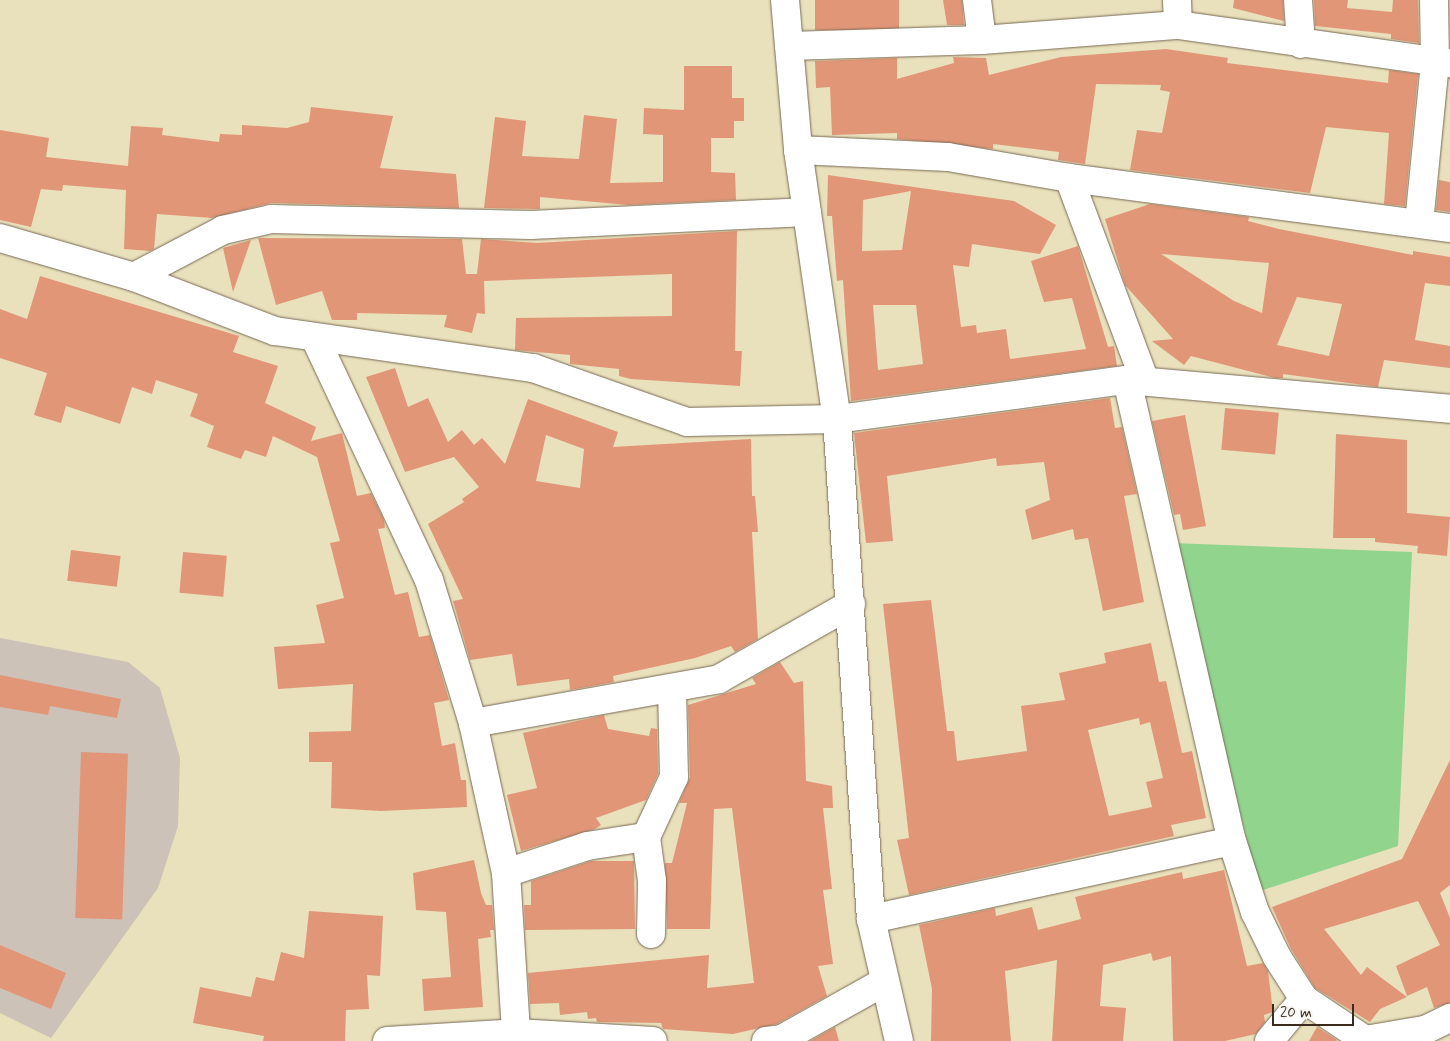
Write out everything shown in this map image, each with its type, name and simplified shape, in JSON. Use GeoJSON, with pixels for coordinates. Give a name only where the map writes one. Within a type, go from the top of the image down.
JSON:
{"type":"FeatureCollection","features":[{"type":"Feature","properties":{"kind":"street"},"geometry":{"type":"LineString","coordinates":[[785,0],[798,150],[837,419],[871,919],[899,1041]]}},
{"type":"Feature","properties":{"kind":"street"},"geometry":{"type":"LineString","coordinates":[[977,0],[982,40]]}},
{"type":"Feature","properties":{"kind":"street"},"geometry":{"type":"LineString","coordinates":[[1298,0],[1301,44]]}},
{"type":"Feature","properties":{"kind":"street"},"geometry":{"type":"LineString","coordinates":[[1419,223],[1442,62],[1434,0]]}},
{"type":"Feature","properties":{"kind":"street"},"geometry":{"type":"LineString","coordinates":[[789,46],[982,40],[1177,13],[1301,44],[1442,62]]}},
{"type":"Feature","properties":{"kind":"street"},"geometry":{"type":"LineString","coordinates":[[798,150],[948,157],[1069,178],[1450,228]]}},
{"type":"Feature","properties":{"kind":"street"},"geometry":{"type":"LineString","coordinates":[[1069,178],[1136,380],[1232,840],[1255,912],[1304,999],[1365,1040],[1425,1030],[1450,1018]]}},
{"type":"Feature","properties":{"kind":"street"},"geometry":{"type":"LineString","coordinates":[[134,277],[223,230],[271,219],[531,225],[807,212]]}},
{"type":"Feature","properties":{"kind":"street"},"geometry":{"type":"LineString","coordinates":[[0,238],[134,277],[275,331],[533,368],[687,422],[837,419],[1136,380],[1450,409]]}},
{"type":"Feature","properties":{"kind":"street"},"geometry":{"type":"LineString","coordinates":[[315,338],[429,580],[472,723],[506,873],[516,1033]]}},
{"type":"Feature","properties":{"kind":"street"},"geometry":{"type":"LineString","coordinates":[[472,723],[719,679],[851,604]]}},
{"type":"Feature","properties":{"kind":"street"},"geometry":{"type":"LineString","coordinates":[[651,934],[652,881],[646,837],[674,777],[672,688]]}},
{"type":"Feature","properties":{"kind":"street"},"geometry":{"type":"LineString","coordinates":[[506,873],[587,846],[646,837]]}},
{"type":"Feature","properties":{"kind":"street"},"geometry":{"type":"LineString","coordinates":[[871,919],[1232,840]]}},
{"type":"Feature","properties":{"kind":"street"},"geometry":{"type":"LineString","coordinates":[[766,1041],[782,1039],[884,982]]}},
{"type":"Feature","properties":{"kind":"street"},"geometry":{"type":"LineString","coordinates":[[1269,1041],[1304,999]]}},
{"type":"Feature","properties":{"kind":"street"},"geometry":{"type":"LineString","coordinates":[[387,1041],[516,1033],[653,1041]]}},
{"type":"Feature","properties":{"kind":"shaded area"},"geometry":{"type":"Polygon","coordinates":[[[0,638],[128,662],[160,688],[180,758],[178,826],[158,888],[51,1038],[0,1013],[0,638]]]}},
{"type":"Feature","properties":{"kind":"green space"},"geometry":{"type":"Polygon","coordinates":[[[1172,543],[1412,552],[1398,846],[1260,891],[1172,543]]]}},
{"type":"Feature","properties":{"kind":"building"},"geometry":{"type":"Polygon","coordinates":[[[815,0],[899,0],[899,30],[815,30],[815,0]]]}},
{"type":"Feature","properties":{"kind":"building"},"geometry":{"type":"Polygon","coordinates":[[[943,0],[962,0],[964,25],[947,25],[943,0]]]}},
{"type":"Feature","properties":{"kind":"building"},"geometry":{"type":"Polygon","coordinates":[[[1234,0],[1283,0],[1284,21],[1233,8],[1234,0]]]}},
{"type":"Feature","properties":{"kind":"building"},"geometry":{"type":"Polygon","coordinates":[[[1314,0],[1348,0],[1347,8],[1392,12],[1393,0],[1418,0],[1419,43],[1391,39],[1391,34],[1315,26],[1314,0]]]}},
{"type":"Feature","properties":{"kind":"building"},"geometry":{"type":"Polygon","coordinates":[[[1166,49],[1228,58],[1227,63],[1388,83],[1389,70],[1418,74],[1405,206],[1384,204],[1389,133],[1326,127],[1310,193],[1130,170],[1137,130],[1162,133],[1170,92],[1160,90],[1161,85],[1096,84],[1085,164],[1058,160],[1059,152],[993,144],[993,149],[897,139],[897,133],[832,135],[830,87],[816,88],[815,61],[897,58],[897,79],[954,63],[953,57],[986,58],[989,75],[1061,57],[1166,49]]]}},
{"type":"Feature","properties":{"kind":"building"},"geometry":{"type":"Polygon","coordinates":[[[684,66],[732,66],[732,98],[744,98],[744,121],[734,121],[734,138],[711,138],[711,172],[735,173],[736,200],[628,205],[540,197],[540,209],[484,208],[495,117],[526,121],[522,156],[579,159],[584,115],[617,119],[610,183],[663,182],[663,135],[643,134],[644,108],[684,110],[684,66]]]}},
{"type":"Feature","properties":{"kind":"building"},"geometry":{"type":"Polygon","coordinates":[[[311,107],[393,116],[380,168],[456,174],[459,208],[271,203],[212,218],[157,214],[154,249],[150,251],[124,249],[126,190],[63,185],[62,191],[41,189],[31,227],[0,220],[0,130],[49,138],[46,157],[128,166],[131,126],[163,128],[162,135],[219,142],[220,134],[242,135],[242,125],[287,128],[309,122],[311,107]]]}},
{"type":"Feature","properties":{"kind":"building"},"geometry":{"type":"Polygon","coordinates":[[[828,175],[1014,201],[1056,225],[1040,254],[972,244],[969,267],[953,265],[961,327],[976,325],[977,333],[1006,329],[1010,359],[1086,349],[1072,298],[1044,302],[1031,261],[1078,246],[1108,347],[1114,346],[1117,366],[851,401],[843,280],[837,281],[832,216],[827,216],[828,175]],[[911,191],[863,200],[862,251],[902,250],[911,191]],[[873,305],[878,370],[923,364],[916,305],[873,305]]]}},
{"type":"Feature","properties":{"kind":"building"},"geometry":{"type":"Polygon","coordinates":[[[1439,180],[1450,182],[1450,212],[1436,210],[1439,180]]]}},
{"type":"Feature","properties":{"kind":"building"},"geometry":{"type":"Polygon","coordinates":[[[1150,204],[1249,217],[1248,221],[1279,229],[1413,255],[1413,251],[1450,257],[1450,286],[1425,283],[1415,340],[1450,346],[1450,368],[1384,360],[1378,387],[1283,374],[1283,378],[1275,378],[1191,356],[1184,365],[1152,341],[1173,339],[1125,285],[1105,219],[1150,204]],[[1161,254],[1234,301],[1262,313],[1269,263],[1161,254]],[[1297,297],[1277,345],[1329,356],[1342,304],[1297,297]]]}},
{"type":"Feature","properties":{"kind":"building"},"geometry":{"type":"Polygon","coordinates":[[[737,231],[735,351],[742,351],[740,386],[631,379],[619,376],[619,369],[570,364],[570,355],[515,350],[516,318],[672,316],[672,274],[484,281],[485,314],[477,313],[472,333],[444,327],[447,315],[357,313],[357,320],[332,320],[322,291],[276,305],[258,238],[462,239],[466,274],[477,274],[481,239],[537,243],[737,231]]]}},
{"type":"Feature","properties":{"kind":"building"},"geometry":{"type":"Polygon","coordinates":[[[251,240],[233,292],[223,248],[251,240]]]}},
{"type":"Feature","properties":{"kind":"building"},"geometry":{"type":"Polygon","coordinates":[[[40,276],[239,336],[233,352],[278,366],[265,403],[316,427],[311,441],[342,433],[357,496],[371,493],[384,520],[385,528],[378,529],[395,595],[408,592],[419,637],[430,635],[449,700],[434,703],[442,746],[455,743],[461,780],[466,780],[467,807],[381,811],[331,808],[332,762],[309,762],[309,732],[351,731],[353,684],[278,689],[274,647],[325,643],[316,605],[344,598],[330,543],[340,541],[317,457],[273,436],[266,457],[245,450],[241,459],[207,447],[214,426],[190,416],[198,394],[156,380],[152,394],[132,387],[120,424],[66,406],[61,423],[34,415],[47,373],[0,358],[0,309],[27,319],[40,276]]]}},
{"type":"Feature","properties":{"kind":"building"},"geometry":{"type":"Polygon","coordinates":[[[395,368],[408,407],[428,398],[448,442],[462,430],[474,445],[482,438],[505,464],[528,399],[618,432],[613,447],[751,439],[752,496],[755,496],[758,532],[752,532],[758,639],[735,652],[731,646],[695,658],[613,676],[614,682],[570,690],[569,679],[517,686],[512,654],[470,660],[453,601],[463,599],[428,524],[464,502],[462,499],[479,487],[454,457],[405,472],[366,377],[395,368]],[[546,435],[536,481],[580,488],[584,449],[546,435]]]}},
{"type":"Feature","properties":{"kind":"building"},"geometry":{"type":"Polygon","coordinates":[[[1110,398],[1115,428],[1122,427],[1137,494],[1124,496],[1144,602],[1103,611],[1088,538],[1075,540],[1073,529],[1032,540],[1025,510],[1050,500],[1044,462],[997,466],[996,458],[887,476],[893,541],[866,543],[854,433],[1110,398]]]}},
{"type":"Feature","properties":{"kind":"building"},"geometry":{"type":"Polygon","coordinates":[[[1225,408],[1279,413],[1275,455],[1221,450],[1225,408]]]}},
{"type":"Feature","properties":{"kind":"building"},"geometry":{"type":"Polygon","coordinates":[[[1185,415],[1206,526],[1183,530],[1180,514],[1174,515],[1152,421],[1185,415]]]}},
{"type":"Feature","properties":{"kind":"building"},"geometry":{"type":"Polygon","coordinates":[[[1336,434],[1407,440],[1407,513],[1450,517],[1447,556],[1417,553],[1418,546],[1375,542],[1375,538],[1333,538],[1336,434]]]}},
{"type":"Feature","properties":{"kind":"building"},"geometry":{"type":"Polygon","coordinates":[[[71,550],[121,556],[117,587],[67,581],[71,550]]]}},
{"type":"Feature","properties":{"kind":"building"},"geometry":{"type":"Polygon","coordinates":[[[183,552],[227,556],[223,597],[179,593],[183,552]]]}},
{"type":"Feature","properties":{"kind":"building"},"geometry":{"type":"Polygon","coordinates":[[[931,600],[947,731],[954,731],[957,761],[1027,751],[1021,706],[1065,700],[1059,673],[1106,663],[1104,653],[1151,643],[1159,682],[1166,681],[1182,753],[1192,751],[1206,818],[1171,825],[1174,836],[909,895],[897,840],[909,838],[883,604],[931,600]],[[1139,718],[1088,730],[1109,816],[1152,807],[1146,782],[1163,778],[1150,722],[1140,725],[1139,718]]]}},
{"type":"Feature","properties":{"kind":"building"},"geometry":{"type":"Polygon","coordinates":[[[780,662],[794,683],[803,681],[806,781],[832,786],[833,808],[823,808],[832,889],[823,890],[833,964],[818,966],[827,996],[777,1024],[733,1034],[663,1029],[661,1023],[597,1022],[596,1018],[588,1019],[587,1012],[560,1015],[559,1003],[530,1004],[528,973],[709,955],[707,988],[754,983],[732,808],[714,809],[710,929],[667,929],[665,863],[672,863],[687,803],[679,803],[690,777],[688,705],[756,684],[752,678],[780,662]]]}},
{"type":"Feature","properties":{"kind":"building"},"geometry":{"type":"Polygon","coordinates":[[[0,675],[121,699],[117,718],[50,706],[48,715],[0,707],[0,675]]]}},
{"type":"Feature","properties":{"kind":"building"},"geometry":{"type":"Polygon","coordinates":[[[604,715],[608,729],[649,736],[651,728],[657,729],[658,774],[646,800],[596,818],[601,825],[595,829],[521,851],[507,795],[537,788],[523,733],[604,715]]]}},
{"type":"Feature","properties":{"kind":"building"},"geometry":{"type":"Polygon","coordinates":[[[81,752],[128,754],[122,920],[75,918],[81,752]]]}},
{"type":"Feature","properties":{"kind":"building"},"geometry":{"type":"Polygon","coordinates":[[[1450,760],[1450,885],[1440,893],[1450,918],[1450,1003],[1434,1008],[1427,987],[1407,996],[1396,966],[1440,945],[1418,901],[1324,929],[1361,975],[1367,967],[1407,997],[1380,1009],[1370,1022],[1315,988],[1291,949],[1272,907],[1402,859],[1450,760]]]}},
{"type":"Feature","properties":{"kind":"building"},"geometry":{"type":"Polygon","coordinates":[[[474,860],[481,893],[486,905],[492,905],[494,930],[490,930],[491,937],[478,939],[483,1007],[424,1011],[422,979],[451,977],[446,912],[416,910],[413,873],[474,860]]]}},
{"type":"Feature","properties":{"kind":"building"},"geometry":{"type":"Polygon","coordinates":[[[591,861],[634,861],[635,929],[525,930],[524,905],[531,905],[531,881],[591,861]]]}},
{"type":"Feature","properties":{"kind":"building"},"geometry":{"type":"Polygon","coordinates":[[[1224,870],[1247,966],[1263,963],[1268,971],[1273,1012],[1264,1015],[1265,1022],[1256,1034],[1225,1041],[1173,1041],[1171,956],[1153,961],[1151,953],[1103,965],[1100,1006],[1126,1008],[1123,1041],[1052,1041],[1057,960],[1005,971],[1011,1041],[931,1041],[932,989],[919,925],[995,908],[996,916],[1032,907],[1038,930],[1081,919],[1075,897],[1182,872],[1183,879],[1224,870]]]}},
{"type":"Feature","properties":{"kind":"building"},"geometry":{"type":"Polygon","coordinates":[[[309,911],[383,916],[380,976],[367,975],[369,1009],[346,1010],[345,1041],[263,1041],[264,1036],[193,1023],[200,987],[251,997],[256,977],[274,981],[281,952],[304,958],[309,911]]]}},
{"type":"Feature","properties":{"kind":"building"},"geometry":{"type":"Polygon","coordinates":[[[0,945],[66,973],[51,1009],[0,988],[0,945]]]}},
{"type":"Feature","properties":{"kind":"building"},"geometry":{"type":"Polygon","coordinates":[[[835,1027],[839,1041],[810,1041],[835,1027]]]}},
{"type":"Feature","properties":{"kind":"building"},"geometry":{"type":"Polygon","coordinates":[[[1317,1027],[1337,1040],[1309,1041],[1317,1027]]]}}]}
